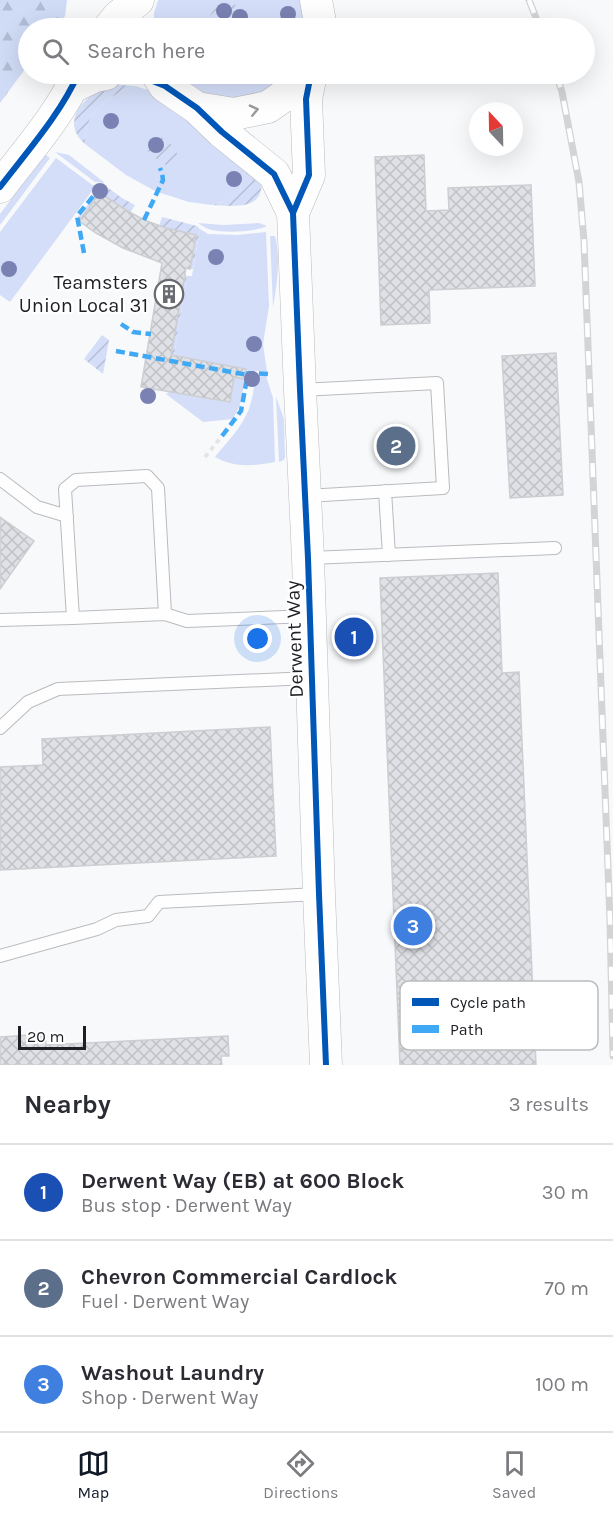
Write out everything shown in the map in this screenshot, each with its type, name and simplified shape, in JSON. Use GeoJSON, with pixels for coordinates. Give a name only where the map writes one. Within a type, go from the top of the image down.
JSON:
{"type":"FeatureCollection","features":[{"type":"Feature","properties":{"kind":"street"},"geometry":{"type":"LineString","coordinates":[[117,18],[138,0]]}},
{"type":"Feature","properties":{"kind":"street"},"geometry":{"type":"LineString","coordinates":[[140,18],[142,0]]}},
{"type":"Feature","properties":{"kind":"street"},"geometry":{"type":"LineString","coordinates":[[316,0],[319,18]]}},
{"type":"Feature","properties":{"kind":"street"},"geometry":{"type":"LineString","coordinates":[[0,187],[45,127],[72,84]]}},
{"type":"Feature","properties":{"kind":"street","name":"Derwent Way"},"geometry":{"type":"LineString","coordinates":[[166,84],[274,174],[293,213],[326,1065]]}},
{"type":"Feature","properties":{"kind":"street"},"geometry":{"type":"LineString","coordinates":[[197,108],[234,114],[268,107],[298,84]]}},
{"type":"Feature","properties":{"kind":"street","name":"Derwent Way"},"geometry":{"type":"LineString","coordinates":[[293,213],[309,175],[306,99],[309,84]]}},
{"type":"Feature","properties":{"kind":"lane"},"geometry":{"type":"LineString","coordinates":[[300,390],[437,383],[442,488],[304,496]]}},
{"type":"Feature","properties":{"kind":"lane"},"geometry":{"type":"LineString","coordinates":[[73,618],[65,489],[76,480],[147,476],[158,488],[165,614]]}},
{"type":"Feature","properties":{"kind":"lane"},"geometry":{"type":"LineString","coordinates":[[0,479],[37,507],[67,516]]}},
{"type":"Feature","properties":{"kind":"lane"},"geometry":{"type":"LineString","coordinates":[[385,491],[389,555]]}},
{"type":"Feature","properties":{"kind":"lane"},"geometry":{"type":"LineString","coordinates":[[308,558],[555,548]]}},
{"type":"Feature","properties":{"kind":"lane"},"geometry":{"type":"LineString","coordinates":[[0,620],[165,614],[187,621],[310,616]]}},
{"type":"Feature","properties":{"kind":"lane"},"geometry":{"type":"LineString","coordinates":[[0,728],[28,702],[58,689],[311,678]]}},
{"type":"Feature","properties":{"kind":"lane"},"geometry":{"type":"LineString","coordinates":[[0,956],[97,929],[116,920],[148,916],[159,902],[319,894]]}},
{"type":"Feature","properties":{"kind":"path"},"geometry":{"type":"LineString","coordinates":[[205,457],[222,436]]}},
{"type":"Feature","properties":{"kind":"shaded area"},"geometry":{"type":"Polygon","coordinates":[[[158,0],[302,0],[305,18],[154,18],[158,0]]]}},
{"type":"Feature","properties":{"kind":"shaded area"},"geometry":{"type":"Polygon","coordinates":[[[229,3],[238,6],[246,18],[210,18],[213,11],[229,3]]]}},
{"type":"Feature","properties":{"kind":"shaded area"},"geometry":{"type":"Polygon","coordinates":[[[187,84],[276,84],[251,97],[227,101],[203,96],[187,84]]]}},
{"type":"Feature","properties":{"kind":"shaded area"},"geometry":{"type":"Polygon","coordinates":[[[120,85],[135,86],[101,105],[87,126],[85,144],[75,130],[75,116],[78,109],[97,92],[120,85]]]}},
{"type":"Feature","properties":{"kind":"shaded area"},"geometry":{"type":"Polygon","coordinates":[[[135,86],[148,90],[161,99],[246,169],[245,185],[237,194],[228,200],[212,205],[189,202],[157,192],[126,175],[85,144],[87,126],[101,105],[135,86]]]}},
{"type":"Feature","properties":{"kind":"shaded area"},"geometry":{"type":"Polygon","coordinates":[[[156,135],[164,138],[176,150],[178,158],[173,164],[166,165],[149,152],[146,140],[156,135]]]}},
{"type":"Feature","properties":{"kind":"shaded area"},"geometry":{"type":"Polygon","coordinates":[[[55,152],[69,155],[105,183],[95,182],[55,152]]]}},
{"type":"Feature","properties":{"kind":"shaded area"},"geometry":{"type":"Polygon","coordinates":[[[46,155],[50,158],[0,225],[0,214],[46,155]]]}},
{"type":"Feature","properties":{"kind":"shaded area"},"geometry":{"type":"Polygon","coordinates":[[[56,158],[95,187],[10,302],[0,295],[0,232],[56,158]]]}},
{"type":"Feature","properties":{"kind":"shaded area"},"geometry":{"type":"Polygon","coordinates":[[[246,169],[261,179],[258,197],[253,202],[238,206],[212,205],[237,194],[244,183],[246,169]]]}},
{"type":"Feature","properties":{"kind":"shaded area"},"geometry":{"type":"Polygon","coordinates":[[[107,187],[135,205],[130,213],[100,193],[79,221],[78,217],[100,189],[107,187]]]}},
{"type":"Feature","properties":{"kind":"shaded area"},"geometry":{"type":"Polygon","coordinates":[[[162,217],[197,226],[200,229],[193,269],[190,269],[196,235],[159,226],[162,217]]]}},
{"type":"Feature","properties":{"kind":"shaded area"},"geometry":{"type":"Polygon","coordinates":[[[198,223],[223,225],[259,223],[267,226],[248,231],[224,231],[210,230],[198,223]]]}},
{"type":"Feature","properties":{"kind":"shaded area"},"geometry":{"type":"Polygon","coordinates":[[[200,229],[208,234],[237,235],[266,232],[269,306],[263,344],[267,372],[174,356],[187,276],[192,276],[200,229]]]}},
{"type":"Feature","properties":{"kind":"shaded area"},"geometry":{"type":"Polygon","coordinates":[[[270,236],[275,236],[278,254],[273,307],[270,236]]]}},
{"type":"Feature","properties":{"kind":"shaded area"},"geometry":{"type":"Polygon","coordinates":[[[185,275],[187,276],[174,356],[171,355],[185,275]]]}},
{"type":"Feature","properties":{"kind":"shaded area"},"geometry":{"type":"Polygon","coordinates":[[[102,335],[109,340],[103,374],[84,359],[102,335]]]}},
{"type":"Feature","properties":{"kind":"shaded area"},"geometry":{"type":"Polygon","coordinates":[[[256,375],[266,376],[273,398],[275,462],[244,465],[222,461],[215,457],[246,416],[252,401],[256,375]]]}},
{"type":"Feature","properties":{"kind":"shaded area"},"geometry":{"type":"Polygon","coordinates":[[[234,377],[245,379],[240,405],[233,419],[203,422],[166,394],[169,392],[234,377]]]}},
{"type":"Feature","properties":{"kind":"shaded area"},"geometry":{"type":"Polygon","coordinates":[[[276,397],[284,419],[285,457],[279,462],[276,397]]]}},
{"type":"Feature","properties":{"kind":"green space"},"geometry":{"type":"Polygon","coordinates":[[[0,0],[67,0],[64,18],[18,18],[18,79],[0,103],[0,0]]]}},
{"type":"Feature","properties":{"kind":"building"},"geometry":{"type":"Polygon","coordinates":[[[424,155],[426,211],[449,210],[448,188],[531,185],[535,286],[429,290],[430,323],[381,325],[375,157],[424,155]]]}},
{"type":"Feature","properties":{"kind":"building","name":"Teamsters Union Local 31"},"geometry":{"type":"Polygon","coordinates":[[[100,193],[144,220],[196,235],[190,269],[186,268],[171,355],[246,369],[244,379],[234,377],[230,402],[141,387],[162,263],[123,248],[79,221],[100,193]]]}},
{"type":"Feature","properties":{"kind":"building"},"geometry":{"type":"Polygon","coordinates":[[[556,353],[563,495],[510,498],[502,356],[556,353]]]}},
{"type":"Feature","properties":{"kind":"building"},"geometry":{"type":"Polygon","coordinates":[[[0,517],[34,541],[0,589],[0,517]]]}},
{"type":"Feature","properties":{"kind":"building"},"geometry":{"type":"Polygon","coordinates":[[[498,573],[502,673],[519,672],[532,981],[400,981],[400,1050],[535,1050],[536,1065],[400,1065],[380,578],[498,573]]]}},
{"type":"Feature","properties":{"kind":"building"},"geometry":{"type":"Polygon","coordinates":[[[270,727],[276,856],[0,870],[0,767],[43,765],[42,739],[270,727]]]}},
{"type":"Feature","properties":{"kind":"building"},"geometry":{"type":"Polygon","coordinates":[[[45,1034],[46,1045],[228,1036],[229,1056],[221,1056],[222,1065],[0,1065],[0,1037],[45,1034]]]}},
{"type":"Feature","properties":{"kind":"railway"},"geometry":{"type":"LineString","coordinates":[[529,0],[536,18]]}},
{"type":"Feature","properties":{"kind":"railway"},"geometry":{"type":"LineString","coordinates":[[559,84],[579,182],[584,241],[610,921],[613,1056]]}},
{"type":"Feature","properties":{"kind":"marked path"},"geometry":{"type":"LineString","coordinates":[[144,220],[163,180],[160,168]]}},
{"type":"Feature","properties":{"kind":"marked path"},"geometry":{"type":"LineString","coordinates":[[84,253],[77,216],[100,188]]}},
{"type":"Feature","properties":{"kind":"marked path"},"geometry":{"type":"LineString","coordinates":[[121,324],[133,332],[151,334]]}},
{"type":"Feature","properties":{"kind":"marked path"},"geometry":{"type":"LineString","coordinates":[[116,351],[248,375]]}},
{"type":"Feature","properties":{"kind":"marked path"},"geometry":{"type":"LineString","coordinates":[[222,436],[241,411],[248,373],[269,374]]}},
{"type":"Feature","properties":{"kind":"cycle path"},"geometry":{"type":"LineString","coordinates":[[0,187],[63,103],[73,84]]}},
{"type":"Feature","properties":{"kind":"cycle path"},"geometry":{"type":"LineString","coordinates":[[160,84],[197,108],[222,132],[274,174],[293,213],[326,1065]]}},
{"type":"Feature","properties":{"kind":"cycle path"},"geometry":{"type":"LineString","coordinates":[[293,213],[309,175],[306,99],[309,84]]}},
{"type":"Feature","properties":{"kind":"place","name":"Teamsters Union Local 31"},"geometry":{"type":"Point","coordinates":[169,294]}},
{"type":"Feature","properties":{"kind":"place","name":"Chevron Commercial Cardlock"},"geometry":{"type":"Point","coordinates":[396,446]}},
{"type":"Feature","properties":{"kind":"place","name":"Derwent Way (EB) at 600 Block"},"geometry":{"type":"Point","coordinates":[354,637]}},
{"type":"Feature","properties":{"kind":"place","name":"Washout Laundry"},"geometry":{"type":"Point","coordinates":[413,926]}}]}
